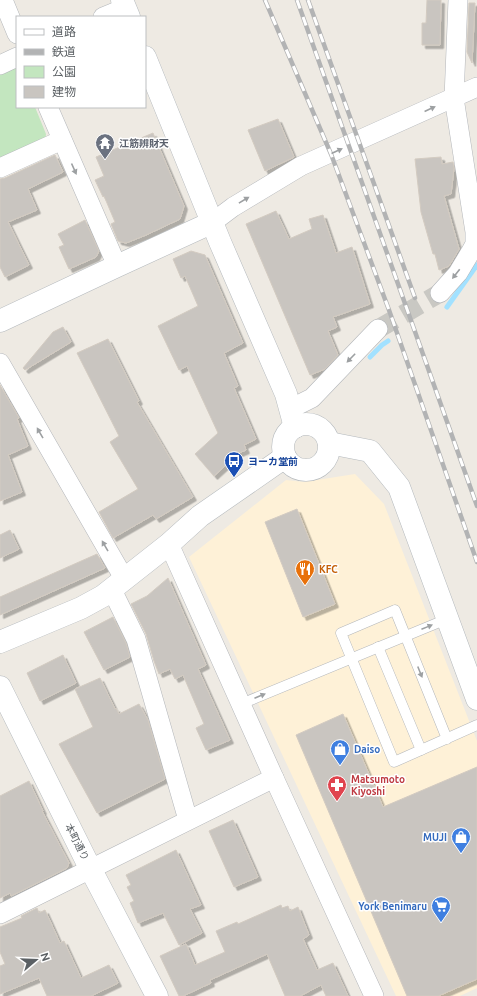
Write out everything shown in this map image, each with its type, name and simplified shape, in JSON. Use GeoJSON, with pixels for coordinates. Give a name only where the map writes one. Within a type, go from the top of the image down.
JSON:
{"type":"FeatureCollection","features":[{"type":"Feature","properties":{"kind":"street"},"geometry":{"type":"LineString","coordinates":[[3,0],[16,32]]}},
{"type":"Feature","properties":{"kind":"street"},"geometry":{"type":"LineString","coordinates":[[440,293],[458,272],[476,245],[454,98],[458,0]]}},
{"type":"Feature","properties":{"kind":"street"},"geometry":{"type":"LineString","coordinates":[[106,16],[125,8]]}},
{"type":"Feature","properties":{"kind":"street"},"geometry":{"type":"LineString","coordinates":[[0,64],[16,57]]}},
{"type":"Feature","properties":{"kind":"street"},"geometry":{"type":"LineString","coordinates":[[146,59],[286,394],[292,418]]}},
{"type":"Feature","properties":{"kind":"street"},"geometry":{"type":"LineString","coordinates":[[0,321],[213,222],[233,207],[301,166],[477,87]]}},
{"type":"Feature","properties":{"kind":"street"},"geometry":{"type":"LineString","coordinates":[[48,108],[117,266]]}},
{"type":"Feature","properties":{"kind":"street"},"geometry":{"type":"LineString","coordinates":[[0,168],[62,140]]}},
{"type":"Feature","properties":{"kind":"street"},"geometry":{"type":"LineString","coordinates":[[292,418],[306,424],[314,425],[321,429],[326,435],[329,443],[326,458],[322,464],[316,468],[309,470],[295,467],[285,457],[283,450],[284,442],[292,418],[378,330]]}},
{"type":"Feature","properties":{"kind":"street"},"geometry":{"type":"LineString","coordinates":[[0,363],[118,585],[136,639],[188,820]]}},
{"type":"Feature","properties":{"kind":"street"},"geometry":{"type":"LineString","coordinates":[[329,443],[370,452],[399,487],[477,699]]}},
{"type":"Feature","properties":{"kind":"street"},"geometry":{"type":"LineString","coordinates":[[0,642],[80,608],[103,596],[169,544],[200,516],[285,457]]}},
{"type":"Feature","properties":{"kind":"street"},"geometry":{"type":"LineString","coordinates":[[169,544],[374,996]]}},
{"type":"Feature","properties":{"kind":"street","name":"本町通り"},"geometry":{"type":"LineString","coordinates":[[0,687],[90,868],[157,996]]}},
{"type":"Feature","properties":{"kind":"street"},"geometry":{"type":"LineString","coordinates":[[0,914],[274,778]]}},
{"type":"Feature","properties":{"kind":"lane"},"geometry":{"type":"LineString","coordinates":[[447,739],[395,610],[340,633],[394,762],[447,739],[477,725]]}},
{"type":"Feature","properties":{"kind":"lane"},"geometry":{"type":"LineString","coordinates":[[241,704],[447,619]]}},
{"type":"Feature","properties":{"kind":"lane"},"geometry":{"type":"LineString","coordinates":[[378,647],[421,750]]}},
{"type":"Feature","properties":{"kind":"lane"},"geometry":{"type":"LineString","coordinates":[[447,739],[477,732]]}},
{"type":"Feature","properties":{"kind":"shaded area"},"geometry":{"type":"Polygon","coordinates":[[[355,474],[384,504],[477,741],[477,988],[460,996],[396,996],[189,557],[286,480],[304,482],[355,474]]]}},
{"type":"Feature","properties":{"kind":"green space"},"geometry":{"type":"Polygon","coordinates":[[[13,68],[16,69],[16,108],[35,108],[46,134],[45,141],[0,161],[0,73],[13,68]]]}},
{"type":"Feature","properties":{"kind":"building"},"geometry":{"type":"Polygon","coordinates":[[[427,0],[441,0],[440,45],[422,45],[422,23],[426,23],[427,0]]]}},
{"type":"Feature","properties":{"kind":"building"},"geometry":{"type":"Polygon","coordinates":[[[469,3],[475,3],[472,63],[467,52],[469,3]]]}},
{"type":"Feature","properties":{"kind":"building"},"geometry":{"type":"Polygon","coordinates":[[[278,119],[294,157],[265,171],[248,130],[278,119]]]}},
{"type":"Feature","properties":{"kind":"building"},"geometry":{"type":"Polygon","coordinates":[[[153,133],[184,206],[180,219],[126,243],[118,241],[111,224],[115,222],[104,196],[103,197],[95,180],[104,176],[96,157],[153,133]]]}},
{"type":"Feature","properties":{"kind":"building"},"geometry":{"type":"Polygon","coordinates":[[[55,155],[63,172],[28,189],[37,210],[8,222],[29,265],[5,277],[0,267],[0,179],[55,155]]]}},
{"type":"Feature","properties":{"kind":"building"},"geometry":{"type":"Polygon","coordinates":[[[441,157],[442,164],[453,162],[454,168],[451,194],[444,196],[459,249],[449,266],[439,270],[421,212],[415,159],[441,157]]]}},
{"type":"Feature","properties":{"kind":"building"},"geometry":{"type":"Polygon","coordinates":[[[276,211],[289,239],[312,229],[309,219],[323,215],[336,253],[352,247],[370,304],[333,317],[337,327],[328,331],[338,355],[325,369],[310,375],[246,224],[276,211]]]}},
{"type":"Feature","properties":{"kind":"building"},"geometry":{"type":"Polygon","coordinates":[[[85,220],[99,251],[96,257],[69,269],[59,247],[64,245],[58,234],[85,220]]]}},
{"type":"Feature","properties":{"kind":"building"},"geometry":{"type":"Polygon","coordinates":[[[191,251],[205,255],[243,343],[224,353],[238,386],[234,388],[256,439],[244,445],[246,450],[239,453],[214,476],[195,454],[218,433],[187,366],[179,370],[158,326],[198,306],[185,276],[181,278],[173,259],[191,251]]]}},
{"type":"Feature","properties":{"kind":"building"},"geometry":{"type":"Polygon","coordinates":[[[63,327],[71,342],[25,370],[23,368],[53,332],[63,327]]]}},
{"type":"Feature","properties":{"kind":"building"},"geometry":{"type":"Polygon","coordinates":[[[108,339],[139,401],[137,402],[193,497],[156,519],[153,515],[113,538],[99,512],[138,489],[110,442],[119,436],[77,353],[108,339]]]}},
{"type":"Feature","properties":{"kind":"building"},"geometry":{"type":"Polygon","coordinates":[[[0,385],[19,418],[17,419],[28,446],[8,455],[22,492],[0,501],[0,385]]]}},
{"type":"Feature","properties":{"kind":"building"},"geometry":{"type":"Polygon","coordinates":[[[297,509],[335,604],[303,617],[265,522],[297,509]]]}},
{"type":"Feature","properties":{"kind":"building"},"geometry":{"type":"Polygon","coordinates":[[[10,530],[19,549],[0,558],[0,535],[10,530]]]}},
{"type":"Feature","properties":{"kind":"building"},"geometry":{"type":"Polygon","coordinates":[[[97,554],[105,568],[0,615],[0,597],[97,554]]]}},
{"type":"Feature","properties":{"kind":"building"},"geometry":{"type":"Polygon","coordinates":[[[168,578],[206,665],[198,669],[230,740],[206,750],[196,728],[204,724],[183,675],[175,679],[170,669],[159,674],[146,634],[131,604],[147,596],[168,578]]]}},
{"type":"Feature","properties":{"kind":"building"},"geometry":{"type":"Polygon","coordinates":[[[113,617],[126,643],[130,657],[104,670],[84,632],[113,617]]]}},
{"type":"Feature","properties":{"kind":"building"},"geometry":{"type":"Polygon","coordinates":[[[63,655],[76,683],[40,701],[27,673],[63,655]]]}},
{"type":"Feature","properties":{"kind":"building"},"geometry":{"type":"Polygon","coordinates":[[[100,678],[115,709],[116,708],[119,714],[139,704],[148,720],[165,779],[97,813],[59,744],[93,727],[75,689],[100,678]]]}},
{"type":"Feature","properties":{"kind":"building"},"geometry":{"type":"Polygon","coordinates":[[[343,714],[383,807],[477,767],[477,979],[438,996],[407,996],[296,735],[343,714]]]}},
{"type":"Feature","properties":{"kind":"building"},"geometry":{"type":"Polygon","coordinates":[[[29,781],[42,811],[69,863],[67,868],[11,896],[10,893],[0,898],[0,796],[29,781]]]}},
{"type":"Feature","properties":{"kind":"building"},"geometry":{"type":"Polygon","coordinates":[[[233,820],[258,877],[234,887],[209,831],[233,820]]]}},
{"type":"Feature","properties":{"kind":"building"},"geometry":{"type":"Polygon","coordinates":[[[176,850],[201,905],[190,909],[202,933],[179,945],[163,913],[138,923],[130,903],[134,901],[127,887],[131,885],[126,875],[176,850]]]}},
{"type":"Feature","properties":{"kind":"building"},"geometry":{"type":"Polygon","coordinates":[[[281,905],[282,908],[288,906],[290,911],[298,907],[309,935],[303,939],[317,970],[333,963],[348,996],[326,996],[321,985],[300,996],[285,996],[267,954],[210,980],[211,983],[183,996],[179,996],[160,956],[186,944],[195,965],[225,952],[216,931],[237,922],[238,924],[281,905]]]}},
{"type":"Feature","properties":{"kind":"building"},"geometry":{"type":"Polygon","coordinates":[[[37,908],[39,913],[45,910],[60,943],[64,941],[81,978],[109,965],[118,983],[91,996],[47,996],[39,978],[0,994],[0,966],[5,964],[0,952],[0,927],[22,918],[21,916],[37,908]]]}},
{"type":"Feature","properties":{"kind":"waterway"},"geometry":{"type":"LineString","coordinates":[[447,307],[477,265]]}},
{"type":"Feature","properties":{"kind":"waterway"},"geometry":{"type":"LineString","coordinates":[[370,357],[388,341]]}},
{"type":"Feature","properties":{"kind":"tunnel"},"geometry":{"type":"LineString","coordinates":[[378,329],[440,293]]}},
{"type":"Feature","properties":{"kind":"railway"},"geometry":{"type":"LineString","coordinates":[[265,0],[331,154],[389,310],[477,562]]}},
{"type":"Feature","properties":{"kind":"railway"},"geometry":{"type":"LineString","coordinates":[[297,0],[477,506]]}},
{"type":"Feature","properties":{"kind":"railway"},"geometry":{"type":"LineString","coordinates":[[308,0],[415,298]]}},
{"type":"Feature","properties":{"kind":"place","name":"江筋辨財天"},"geometry":{"type":"Point","coordinates":[105,160]}},
{"type":"Feature","properties":{"kind":"place","name":"ヨーカ堂前"},"geometry":{"type":"Point","coordinates":[234,478]}},
{"type":"Feature","properties":{"kind":"place","name":"KFC"},"geometry":{"type":"Point","coordinates":[305,586]}},
{"type":"Feature","properties":{"kind":"place","name":"Daiso"},"geometry":{"type":"Point","coordinates":[340,766]}},
{"type":"Feature","properties":{"kind":"place","name":"Matsumoto Kiyoshi"},"geometry":{"type":"Point","coordinates":[337,802]}},
{"type":"Feature","properties":{"kind":"place","name":"MUJI"},"geometry":{"type":"Point","coordinates":[461,854]}},
{"type":"Feature","properties":{"kind":"place","name":"York Benimaru"},"geometry":{"type":"Point","coordinates":[441,923]}}]}
